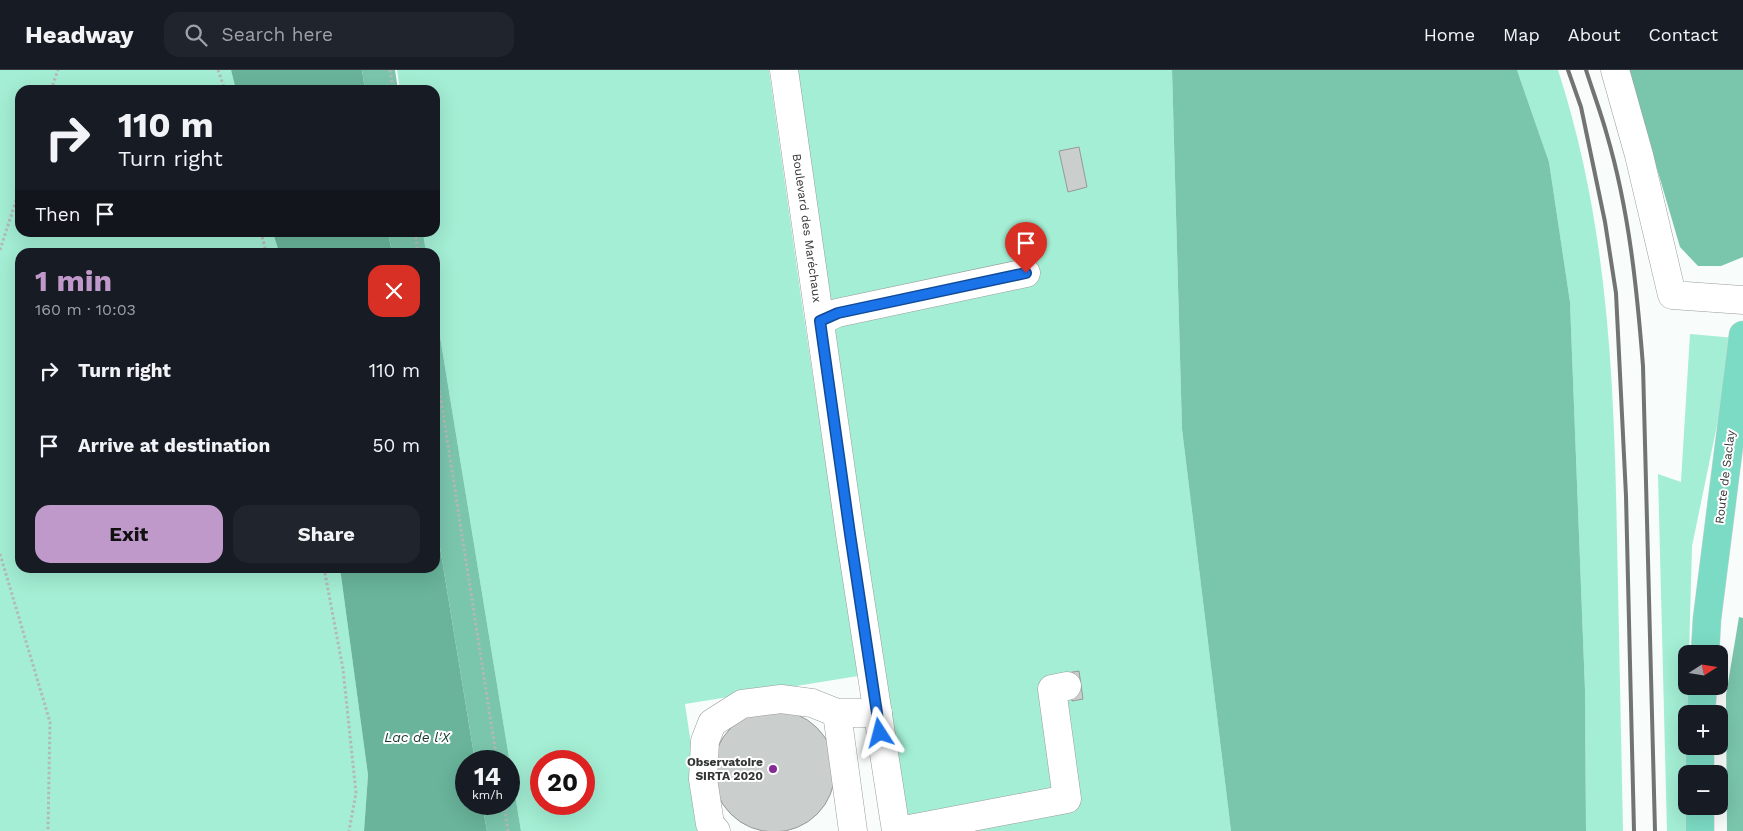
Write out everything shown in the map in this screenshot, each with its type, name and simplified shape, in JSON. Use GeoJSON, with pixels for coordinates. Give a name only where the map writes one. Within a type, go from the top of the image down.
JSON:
{"type":"FeatureCollection","features":[{"type":"Feature","properties":{"kind":"main road","name":"Route de Saclay"},"geometry":{"type":"LineString","coordinates":[[1706,645],[1707,619],[1743,335]]}},
{"type":"Feature","properties":{"kind":"main road","name":"Route de Saclay"},"geometry":{"type":"LineString","coordinates":[[1707,619],[1743,481]]}},
{"type":"Feature","properties":{"kind":"main road"},"geometry":{"type":"LineString","coordinates":[[1700,815],[1700,831]]}},
{"type":"Feature","properties":{"kind":"lane","name":"Boulevard des Maréchaux"},"geometry":{"type":"LineString","coordinates":[[784,70],[878,713],[898,831]]}},
{"type":"Feature","properties":{"kind":"lane"},"geometry":{"type":"LineString","coordinates":[[1615,70],[1639,154],[1672,295],[1743,300]]}},
{"type":"Feature","properties":{"kind":"lane"},"geometry":{"type":"LineString","coordinates":[[820,321],[838,313],[1026,273]]}},
{"type":"Feature","properties":{"kind":"lane"},"geometry":{"type":"LineString","coordinates":[[898,831],[1067,799],[1052,689],[1067,686]]}},
{"type":"Feature","properties":{"kind":"lane"},"geometry":{"type":"LineString","coordinates":[[716,831],[710,824],[703,779],[705,741],[712,723],[742,704],[781,699],[812,703],[837,713],[878,713]]}},
{"type":"Feature","properties":{"kind":"lane"},"geometry":{"type":"LineString","coordinates":[[837,713],[853,831]]}},
{"type":"Feature","properties":{"kind":"path"},"geometry":{"type":"LineString","coordinates":[[54,85],[58,70]]}},
{"type":"Feature","properties":{"kind":"path"},"geometry":{"type":"LineString","coordinates":[[218,70],[223,85]]}},
{"type":"Feature","properties":{"kind":"path"},"geometry":{"type":"LineString","coordinates":[[390,70],[392,85]]}},
{"type":"Feature","properties":{"kind":"path"},"geometry":{"type":"LineString","coordinates":[[0,250],[15,204]]}},
{"type":"Feature","properties":{"kind":"path"},"geometry":{"type":"LineString","coordinates":[[440,393],[495,750]]}},
{"type":"Feature","properties":{"kind":"path"},"geometry":{"type":"LineString","coordinates":[[0,554],[50,722],[48,831]]}},
{"type":"Feature","properties":{"kind":"path"},"geometry":{"type":"LineString","coordinates":[[325,573],[343,669],[356,793],[349,831]]}},
{"type":"Feature","properties":{"kind":"path"},"geometry":{"type":"LineString","coordinates":[[506,815],[508,831]]}},
{"type":"Feature","properties":{"kind":"shaded area"},"geometry":{"type":"Polygon","coordinates":[[[0,70],[231,70],[235,85],[15,85],[15,237],[274,237],[278,248],[15,248],[15,573],[341,573],[368,775],[364,831],[0,831],[0,70]]]}},
{"type":"Feature","properties":{"kind":"shaded area"},"geometry":{"type":"Polygon","coordinates":[[[362,70],[395,70],[397,85],[364,85],[362,70]]]}},
{"type":"Feature","properties":{"kind":"shaded area"},"geometry":{"type":"Polygon","coordinates":[[[397,70],[769,70],[858,676],[685,704],[704,831],[521,831],[518,815],[520,815],[520,750],[508,750],[440,337],[440,248],[425,248],[424,237],[440,237],[440,85],[399,85],[397,70]]]}},
{"type":"Feature","properties":{"kind":"shaded area"},"geometry":{"type":"Polygon","coordinates":[[[794,70],[1172,70],[1182,429],[1231,831],[907,831],[794,70]]]}},
{"type":"Feature","properties":{"kind":"shaded area"},"geometry":{"type":"Polygon","coordinates":[[[1172,70],[1517,70],[1549,162],[1570,302],[1585,690],[1586,831],[1231,831],[1182,429],[1172,70]]]}},
{"type":"Feature","properties":{"kind":"shaded area"},"geometry":{"type":"Polygon","coordinates":[[[1517,70],[1558,70],[1575,128],[1598,244],[1605,302],[1614,419],[1623,831],[1586,831],[1585,690],[1570,302],[1549,162],[1517,70]]]}},
{"type":"Feature","properties":{"kind":"shaded area"},"geometry":{"type":"Polygon","coordinates":[[[1628,70],[1743,70],[1743,257],[1721,266],[1698,266],[1680,247],[1628,70]]]}},
{"type":"Feature","properties":{"kind":"shaded area"},"geometry":{"type":"Polygon","coordinates":[[[389,237],[424,237],[425,248],[391,248],[389,237]]]}},
{"type":"Feature","properties":{"kind":"shaded area"},"geometry":{"type":"Polygon","coordinates":[[[1690,334],[1735,338],[1692,546],[1689,645],[1678,645],[1678,695],[1689,695],[1689,705],[1678,705],[1678,755],[1687,755],[1687,765],[1678,765],[1678,815],[1688,815],[1688,831],[1667,831],[1658,474],[1681,482],[1690,334]]]}},
{"type":"Feature","properties":{"kind":"shaded area"},"geometry":{"type":"Polygon","coordinates":[[[440,337],[508,750],[473,750],[440,548],[440,337]]]}},
{"type":"Feature","properties":{"kind":"shaded area"},"geometry":{"type":"Polygon","coordinates":[[[1739,617],[1743,618],[1743,831],[1727,831],[1728,705],[1726,705],[1726,695],[1728,695],[1728,683],[1739,617]]]}},
{"type":"Feature","properties":{"kind":"shaded area"},"geometry":{"type":"Polygon","coordinates":[[[484,815],[518,815],[521,831],[487,831],[484,815]]]}},
{"type":"Feature","properties":{"kind":"water"},"geometry":{"type":"Polygon","coordinates":[[[231,70],[362,70],[364,85],[235,85],[231,70]]]}},
{"type":"Feature","properties":{"kind":"water"},"geometry":{"type":"Polygon","coordinates":[[[274,237],[389,237],[391,248],[278,248],[274,237]]]}},
{"type":"Feature","properties":{"kind":"water","name":"Lac de l'X"},"geometry":{"type":"Polygon","coordinates":[[[440,548],[473,750],[455,750],[455,815],[484,815],[487,831],[364,831],[368,775],[341,573],[440,573],[440,548]]]}},
{"type":"Feature","properties":{"kind":"building"},"geometry":{"type":"Polygon","coordinates":[[[1079,147],[1087,187],[1068,192],[1059,151],[1079,147]]]}},
{"type":"Feature","properties":{"kind":"building"},"geometry":{"type":"Polygon","coordinates":[[[1079,671],[1083,699],[1072,701],[1067,673],[1079,671]]]}},
{"type":"Feature","properties":{"kind":"building","name":"Observatoire SIRTA 2020"},"geometry":{"type":"Polygon","coordinates":[[[774,710],[797,714],[817,728],[831,748],[835,771],[831,794],[817,814],[797,828],[774,832],[751,828],[731,814],[717,794],[713,771],[717,748],[731,728],[751,714],[774,710]]]}},
{"type":"Feature","properties":{"kind":"railway"},"geometry":{"type":"LineString","coordinates":[[1568,70],[1581,107],[1605,222],[1616,293],[1626,496],[1634,831]]}},
{"type":"Feature","properties":{"kind":"railway"},"geometry":{"type":"LineString","coordinates":[[1586,70],[1605,127],[1621,192],[1631,250],[1641,337],[1655,831]]}},
{"type":"Feature","properties":{"kind":"place","name":"Observatoire SIRTA 2020"},"geometry":{"type":"Point","coordinates":[773,769]}},
{"type":"Feature","properties":{"kind":"route"},"geometry":{"type":"LineString","coordinates":[[880,733],[820,321],[838,313],[1026,273]]}}]}
